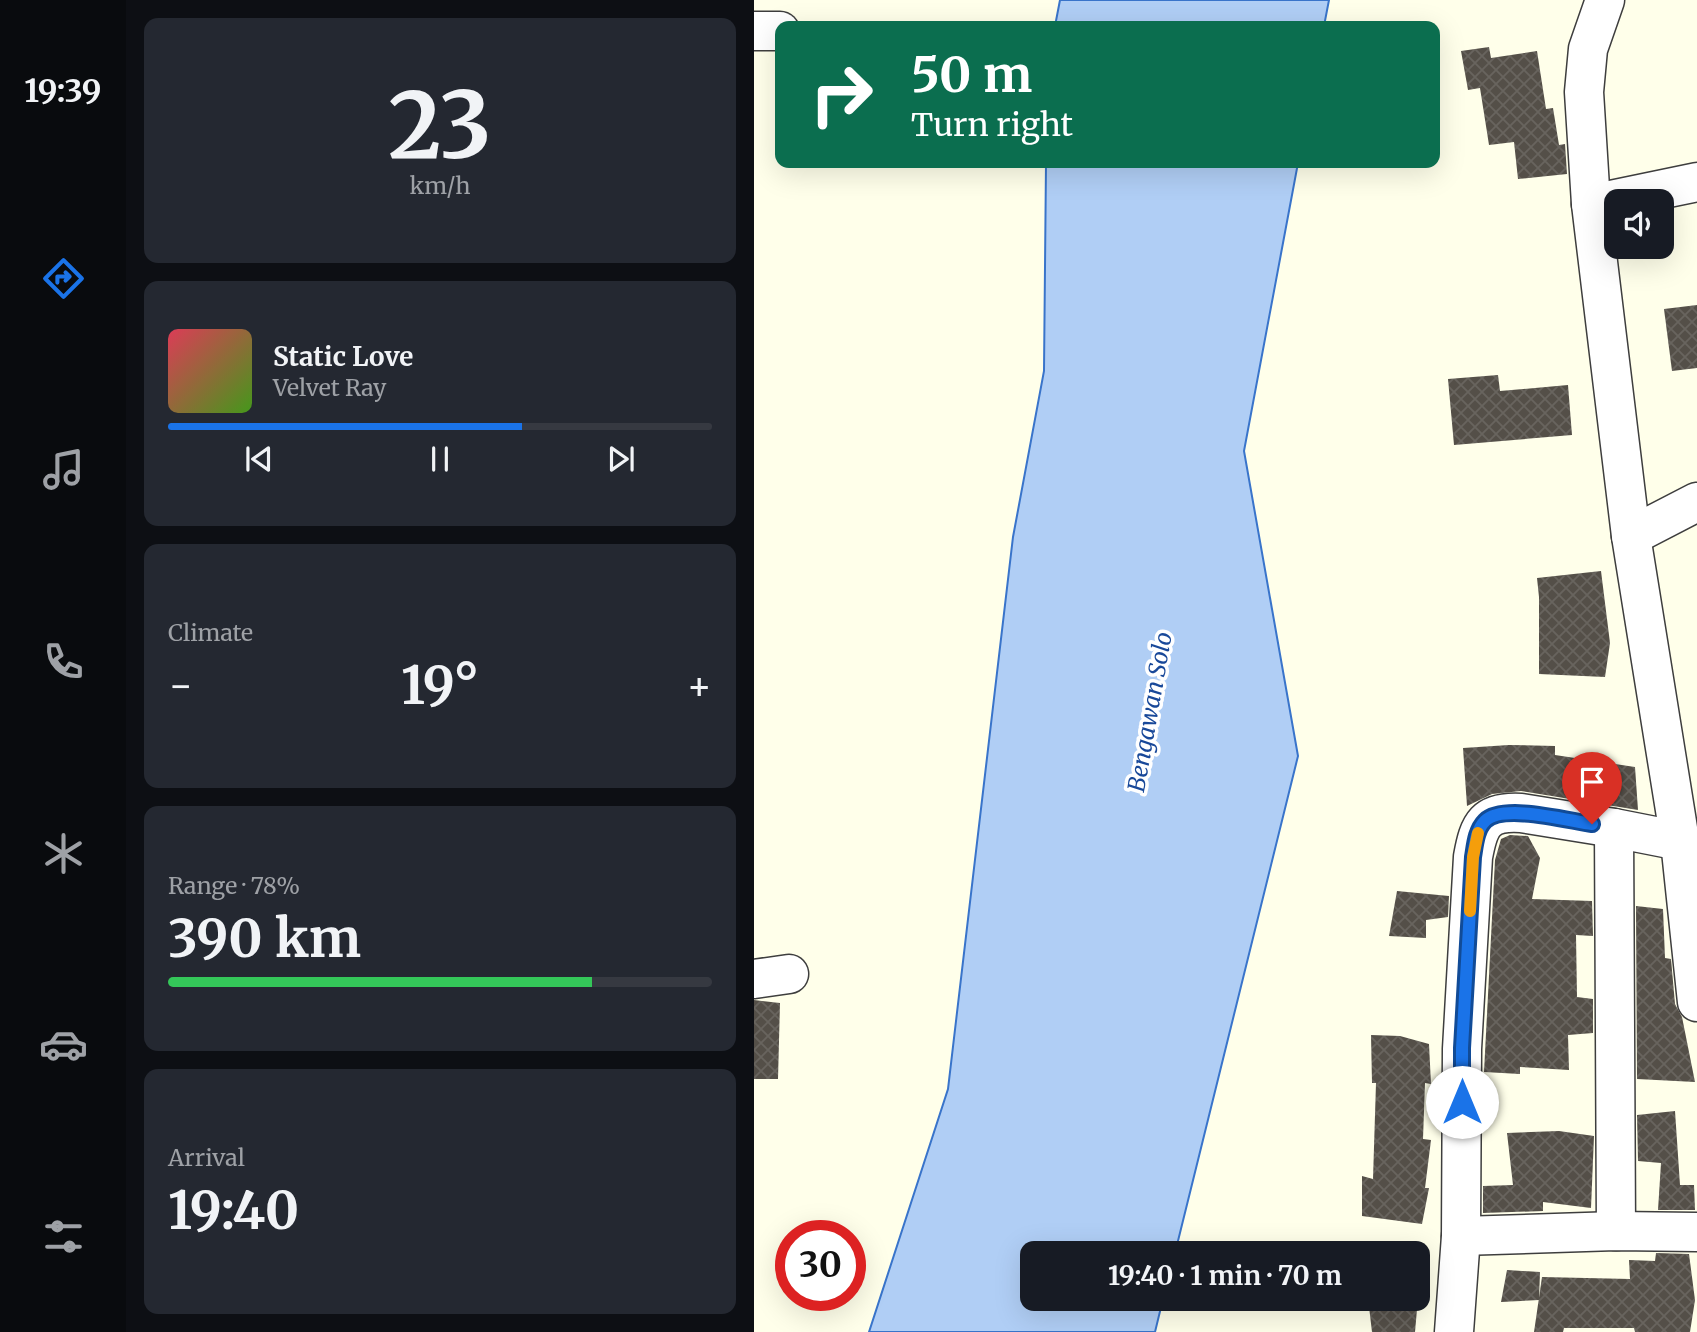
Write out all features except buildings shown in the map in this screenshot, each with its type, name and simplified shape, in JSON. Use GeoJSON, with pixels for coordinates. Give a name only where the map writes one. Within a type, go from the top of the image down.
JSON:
{"type":"FeatureCollection","features":[{"type":"Feature","properties":{"kind":"street"},"geometry":{"type":"LineString","coordinates":[[1605,0],[1588,49],[1584,92],[1591,204],[1631,536],[1680,841],[1697,1002]]}},
{"type":"Feature","properties":{"kind":"street"},"geometry":{"type":"LineString","coordinates":[[754,31],[775,31]]}},
{"type":"Feature","properties":{"kind":"street"},"geometry":{"type":"LineString","coordinates":[[1591,204],[1697,182]]}},
{"type":"Feature","properties":{"kind":"street"},"geometry":{"type":"LineString","coordinates":[[1631,536],[1697,502]]}},
{"type":"Feature","properties":{"kind":"street"},"geometry":{"type":"LineString","coordinates":[[1454,1332],[1461,1236],[1462,1048],[1473,857],[1480,829],[1489,818],[1510,813],[1614,828],[1680,841]]}},
{"type":"Feature","properties":{"kind":"street"},"geometry":{"type":"LineString","coordinates":[[1614,828],[1616,1231]]}},
{"type":"Feature","properties":{"kind":"street"},"geometry":{"type":"LineString","coordinates":[[1461,1236],[1616,1231],[1697,1232]]}},
{"type":"Feature","properties":{"kind":"water"},"geometry":{"type":"Polygon","coordinates":[[[1060,0],[1329,0],[1325,21],[1056,21],[1060,0]]]}},
{"type":"Feature","properties":{"kind":"water","name":"Bengawan Solo"},"geometry":{"type":"Polygon","coordinates":[[[1046,168],[1297,168],[1244,451],[1298,756],[1178,1241],[1020,1241],[1020,1311],[1160,1311],[1155,1332],[869,1332],[948,1089],[1013,537],[1044,371],[1046,168]]]}},
{"type":"Feature","properties":{"kind":"slow traffic"},"geometry":{"type":"LineString","coordinates":[[1470,911],[1473,857],[1478,833]]}},
{"type":"Feature","properties":{"kind":"route"},"geometry":{"type":"LineString","coordinates":[[1462,1102],[1462,1048],[1473,857],[1480,829],[1489,818],[1510,813],[1592,824]]}}]}
